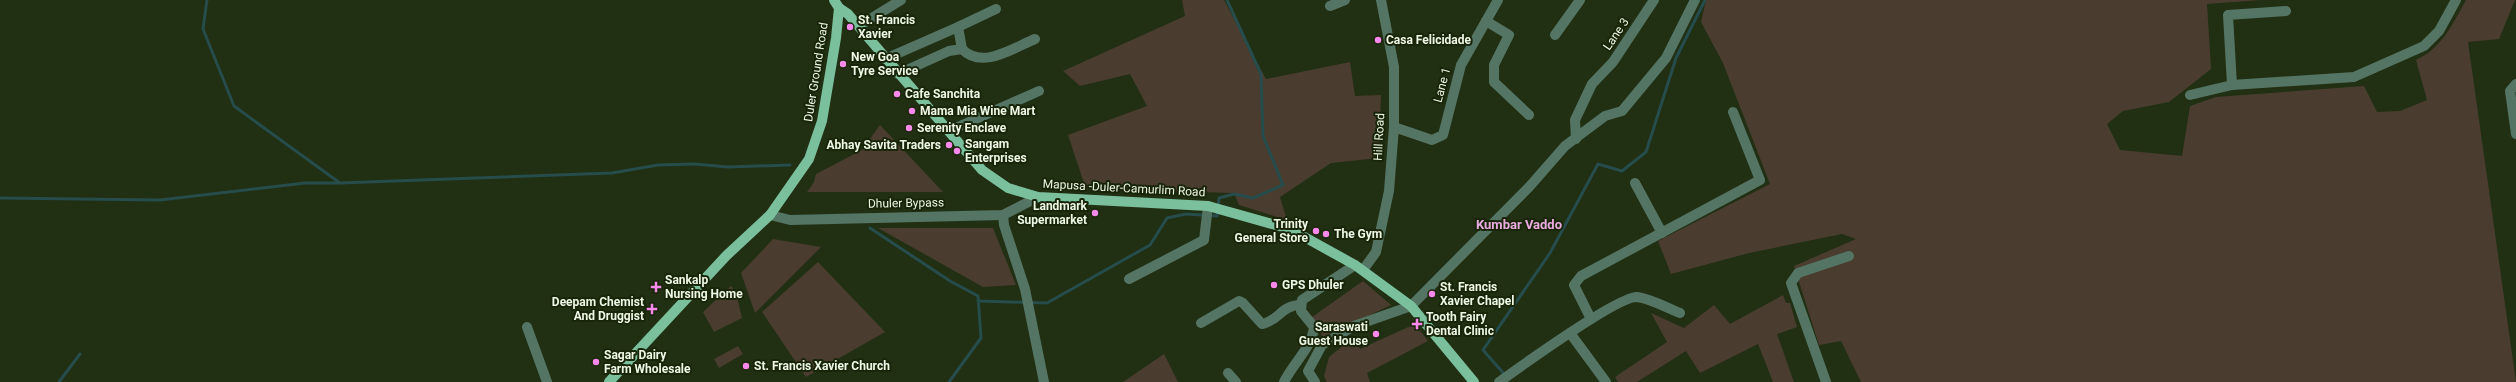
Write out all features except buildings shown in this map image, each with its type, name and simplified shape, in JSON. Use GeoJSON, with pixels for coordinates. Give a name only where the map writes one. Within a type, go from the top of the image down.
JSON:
{"type":"FeatureCollection","features":[{"type":"Feature","properties":{"kind":"main road","name":"Mapusa -Duler-Camurlim Road"},"geometry":{"type":"LineString","coordinates":[[836,4],[859,26],[885,59],[982,170],[1008,188],[1038,197],[1208,206],[1290,229],[1359,268],[1410,306],[1474,382]]}},
{"type":"Feature","properties":{"kind":"main road","name":"Duler Ground Road"},"geometry":{"type":"LineString","coordinates":[[609,382],[726,256],[770,215],[809,159],[822,121],[836,38],[836,4]]}},
{"type":"Feature","properties":{"kind":"street"},"geometry":{"type":"LineString","coordinates":[[859,26],[901,0]]}},
{"type":"Feature","properties":{"kind":"street"},"geometry":{"type":"LineString","coordinates":[[1330,6],[1345,0]]}},
{"type":"Feature","properties":{"kind":"street","name":"Hill Road"},"geometry":{"type":"LineString","coordinates":[[1359,268],[1376,252],[1389,191],[1394,127],[1394,67],[1381,0]]}},
{"type":"Feature","properties":{"kind":"street","name":"Lane 1"},"geometry":{"type":"LineString","coordinates":[[1394,127],[1432,140],[1442,135],[1461,65],[1498,0]]}},
{"type":"Feature","properties":{"kind":"street"},"geometry":{"type":"LineString","coordinates":[[1555,35],[1580,0]]}},
{"type":"Feature","properties":{"kind":"street","name":"Lane 3"},"geometry":{"type":"LineString","coordinates":[[1576,139],[1575,120],[1592,84],[1613,62],[1654,0]]}},
{"type":"Feature","properties":{"kind":"street"},"geometry":{"type":"LineString","coordinates":[[1314,382],[1308,371],[1322,345],[1354,326],[1410,306],[1530,186],[1565,146],[1605,116],[1622,111],[1666,58],[1695,0]]}},
{"type":"Feature","properties":{"kind":"street"},"geometry":{"type":"LineString","coordinates":[[2190,95],[2232,85],[2354,77],[2424,46],[2440,31],[2456,0]]}},
{"type":"Feature","properties":{"kind":"street"},"geometry":{"type":"LineString","coordinates":[[885,59],[996,9]]}},
{"type":"Feature","properties":{"kind":"street"},"geometry":{"type":"LineString","coordinates":[[2232,85],[2228,15],[2286,11]]}},
{"type":"Feature","properties":{"kind":"street"},"geometry":{"type":"LineString","coordinates":[[1486,21],[1509,35],[1494,65],[1494,82],[1529,115]]}},
{"type":"Feature","properties":{"kind":"street"},"geometry":{"type":"LineString","coordinates":[[958,26],[962,49],[968,56],[980,59],[995,56],[1035,39]]}},
{"type":"Feature","properties":{"kind":"street"},"geometry":{"type":"LineString","coordinates":[[898,74],[950,51],[962,49]]}},
{"type":"Feature","properties":{"kind":"street"},"geometry":{"type":"LineString","coordinates":[[2516,84],[2510,91],[2516,134]]}},
{"type":"Feature","properties":{"kind":"street"},"geometry":{"type":"LineString","coordinates":[[949,132],[1039,91]]}},
{"type":"Feature","properties":{"kind":"street"},"geometry":{"type":"LineString","coordinates":[[1590,319],[1574,285],[1581,276],[1760,180],[1733,112]]}},
{"type":"Feature","properties":{"kind":"street"},"geometry":{"type":"LineString","coordinates":[[1635,183],[1662,233]]}},
{"type":"Feature","properties":{"kind":"street","name":"Dhuler Bypass"},"geometry":{"type":"LineString","coordinates":[[770,215],[790,220],[1003,215],[1038,197]]}},
{"type":"Feature","properties":{"kind":"street"},"geometry":{"type":"LineString","coordinates":[[1129,279],[1204,240],[1208,206]]}},
{"type":"Feature","properties":{"kind":"street"},"geometry":{"type":"LineString","coordinates":[[1003,215],[1004,225],[1025,289],[1044,382]]}},
{"type":"Feature","properties":{"kind":"street"},"geometry":{"type":"LineString","coordinates":[[1826,382],[1791,283],[1798,273],[1849,256]]}},
{"type":"Feature","properties":{"kind":"street"},"geometry":{"type":"LineString","coordinates":[[1284,382],[1290,370],[1313,338],[1314,327],[1301,311],[1302,300],[1359,268]]}},
{"type":"Feature","properties":{"kind":"street"},"geometry":{"type":"LineString","coordinates":[[1499,382],[1590,319],[1636,297],[1652,301],[1680,314]]}},
{"type":"Feature","properties":{"kind":"street"},"geometry":{"type":"LineString","coordinates":[[1201,323],[1239,301],[1243,303],[1262,324],[1267,323],[1290,305],[1301,305]]}},
{"type":"Feature","properties":{"kind":"street"},"geometry":{"type":"LineString","coordinates":[[527,327],[547,382]]}},
{"type":"Feature","properties":{"kind":"street"},"geometry":{"type":"LineString","coordinates":[[1570,333],[1606,382]]}},
{"type":"Feature","properties":{"kind":"street"},"geometry":{"type":"LineString","coordinates":[[1228,373],[1236,382]]}},
{"type":"Feature","properties":{"kind":"shaded area"},"geometry":{"type":"Polygon","coordinates":[[[1182,0],[1224,0],[1266,79],[1350,62],[1355,96],[1381,95],[1379,158],[1331,163],[1280,197],[1287,220],[1239,205],[1234,193],[1086,189],[1068,135],[1147,106],[1130,74],[1080,86],[1063,71],[1185,16],[1182,0]]]}},
{"type":"Feature","properties":{"kind":"shaded area"},"geometry":{"type":"Polygon","coordinates":[[[1706,0],[2261,0],[2207,4],[2211,69],[2169,102],[2123,111],[2107,124],[2120,150],[2182,156],[2190,106],[2216,97],[2364,86],[2377,112],[2400,111],[2427,100],[2416,60],[2433,49],[2446,35],[2466,0],[2515,0],[2499,39],[2468,42],[2516,382],[1861,382],[1841,341],[1819,345],[1794,266],[1856,239],[1842,234],[1749,253],[1671,274],[1658,241],[1770,184],[1723,63],[1701,22],[1706,0]]]}},
{"type":"Feature","properties":{"kind":"shaded area"},"geometry":{"type":"Polygon","coordinates":[[[880,125],[943,192],[807,192],[814,182],[816,174],[862,150],[880,125]]]}},
{"type":"Feature","properties":{"kind":"shaded area"},"geometry":{"type":"Polygon","coordinates":[[[878,228],[993,228],[1016,285],[983,287],[878,228]]]}},
{"type":"Feature","properties":{"kind":"shaded area"},"geometry":{"type":"Polygon","coordinates":[[[773,239],[821,247],[755,313],[741,273],[773,239]]]}},
{"type":"Feature","properties":{"kind":"shaded area"},"geometry":{"type":"Polygon","coordinates":[[[818,262],[885,332],[806,377],[762,312],[818,262]]]}},
{"type":"Feature","properties":{"kind":"shaded area"},"geometry":{"type":"Polygon","coordinates":[[[1363,281],[1391,305],[1323,337],[1312,317],[1363,281]]]}},
{"type":"Feature","properties":{"kind":"shaded area"},"geometry":{"type":"Polygon","coordinates":[[[731,286],[736,293],[742,318],[714,332],[703,312],[731,286]]]}},
{"type":"Feature","properties":{"kind":"shaded area"},"geometry":{"type":"Polygon","coordinates":[[[1783,295],[1786,303],[1790,303],[1797,327],[1777,334],[1794,382],[1773,382],[1758,344],[1700,373],[1686,351],[1637,382],[1618,382],[1615,377],[1667,342],[1651,313],[1684,328],[1714,305],[1730,324],[1783,295]]]}},
{"type":"Feature","properties":{"kind":"shaded area"},"geometry":{"type":"Polygon","coordinates":[[[1415,324],[1428,341],[1367,373],[1370,382],[1327,382],[1324,376],[1329,357],[1354,337],[1360,349],[1415,324]]]}},
{"type":"Feature","properties":{"kind":"shaded area"},"geometry":{"type":"Polygon","coordinates":[[[738,346],[743,354],[719,368],[714,359],[738,346]]]}},
{"type":"Feature","properties":{"kind":"shaded area"},"geometry":{"type":"Polygon","coordinates":[[[1164,354],[1178,382],[1123,382],[1164,354]]]}},
{"type":"Feature","properties":{"kind":"waterway"},"geometry":{"type":"LineString","coordinates":[[207,0],[203,29],[234,106],[340,183],[612,173],[658,165],[695,164],[728,167],[790,165]]}},
{"type":"Feature","properties":{"kind":"waterway"},"geometry":{"type":"LineString","coordinates":[[978,301],[1047,303],[1150,245],[1167,218],[1186,214],[1217,216],[1219,198],[1234,194],[1253,198],[1283,185],[1263,136],[1261,74],[1227,0]]}},
{"type":"Feature","properties":{"kind":"waterway"},"geometry":{"type":"LineString","coordinates":[[1505,375],[1483,350],[1550,253],[1598,164],[1622,171],[1646,152],[1676,58],[1705,0]]}},
{"type":"Feature","properties":{"kind":"waterway"},"geometry":{"type":"LineString","coordinates":[[0,198],[160,200],[305,183],[339,183]]}},
{"type":"Feature","properties":{"kind":"waterway"},"geometry":{"type":"LineString","coordinates":[[870,228],[950,281],[978,296],[981,338],[949,382]]}},
{"type":"Feature","properties":{"kind":"waterway"},"geometry":{"type":"LineString","coordinates":[[59,382],[80,354]]}},
{"type":"Feature","properties":{"kind":"place","name":"St. Francis Xavier"},"geometry":{"type":"Point","coordinates":[850,27]}},
{"type":"Feature","properties":{"kind":"place","name":"Casa Felicidade"},"geometry":{"type":"Point","coordinates":[1378,40]}},
{"type":"Feature","properties":{"kind":"place","name":"New Goa Tyre Service"},"geometry":{"type":"Point","coordinates":[843,64]}},
{"type":"Feature","properties":{"kind":"place","name":"Cafe Sanchita"},"geometry":{"type":"Point","coordinates":[897,94]}},
{"type":"Feature","properties":{"kind":"place","name":"Mama Mia Wine Mart"},"geometry":{"type":"Point","coordinates":[912,111]}},
{"type":"Feature","properties":{"kind":"place","name":"Serenity Enclave"},"geometry":{"type":"Point","coordinates":[909,128]}},
{"type":"Feature","properties":{"kind":"place","name":"Abhay Savita Traders"},"geometry":{"type":"Point","coordinates":[949,145]}},
{"type":"Feature","properties":{"kind":"place","name":"Sangam Enterprises"},"geometry":{"type":"Point","coordinates":[957,151]}},
{"type":"Feature","properties":{"kind":"place","name":"Landmark Supermarket"},"geometry":{"type":"Point","coordinates":[1095,213]}},
{"type":"Feature","properties":{"kind":"place","name":"Trinity General Store"},"geometry":{"type":"Point","coordinates":[1316,231]}},
{"type":"Feature","properties":{"kind":"place","name":"The Gym"},"geometry":{"type":"Point","coordinates":[1326,234]}},
{"type":"Feature","properties":{"kind":"place","name":"GPS Dhuler"},"geometry":{"type":"Point","coordinates":[1274,285]}},
{"type":"Feature","properties":{"kind":"place","name":"Sankalp Nursing Home"},"geometry":{"type":"Point","coordinates":[656,287]}},
{"type":"Feature","properties":{"kind":"place","name":"St. Francis Xavier Chapel"},"geometry":{"type":"Point","coordinates":[1432,294]}},
{"type":"Feature","properties":{"kind":"place","name":"Deepam Chemist And Druggist"},"geometry":{"type":"Point","coordinates":[652,309]}},
{"type":"Feature","properties":{"kind":"place","name":"Tooth Fairy Dental Clinic"},"geometry":{"type":"Point","coordinates":[1417,324]}},
{"type":"Feature","properties":{"kind":"place","name":"Saraswati Guest House"},"geometry":{"type":"Point","coordinates":[1376,334]}},
{"type":"Feature","properties":{"kind":"place","name":"Sagar Dairy Farm Wholesale"},"geometry":{"type":"Point","coordinates":[596,362]}},
{"type":"Feature","properties":{"kind":"place","name":"St. Francis Xavier Church"},"geometry":{"type":"Point","coordinates":[746,366]}},
{"type":"Feature","properties":{"kind":"district","name":"Kumbar Vaddo"},"geometry":{"type":"Point","coordinates":[1519,224]}}]}
